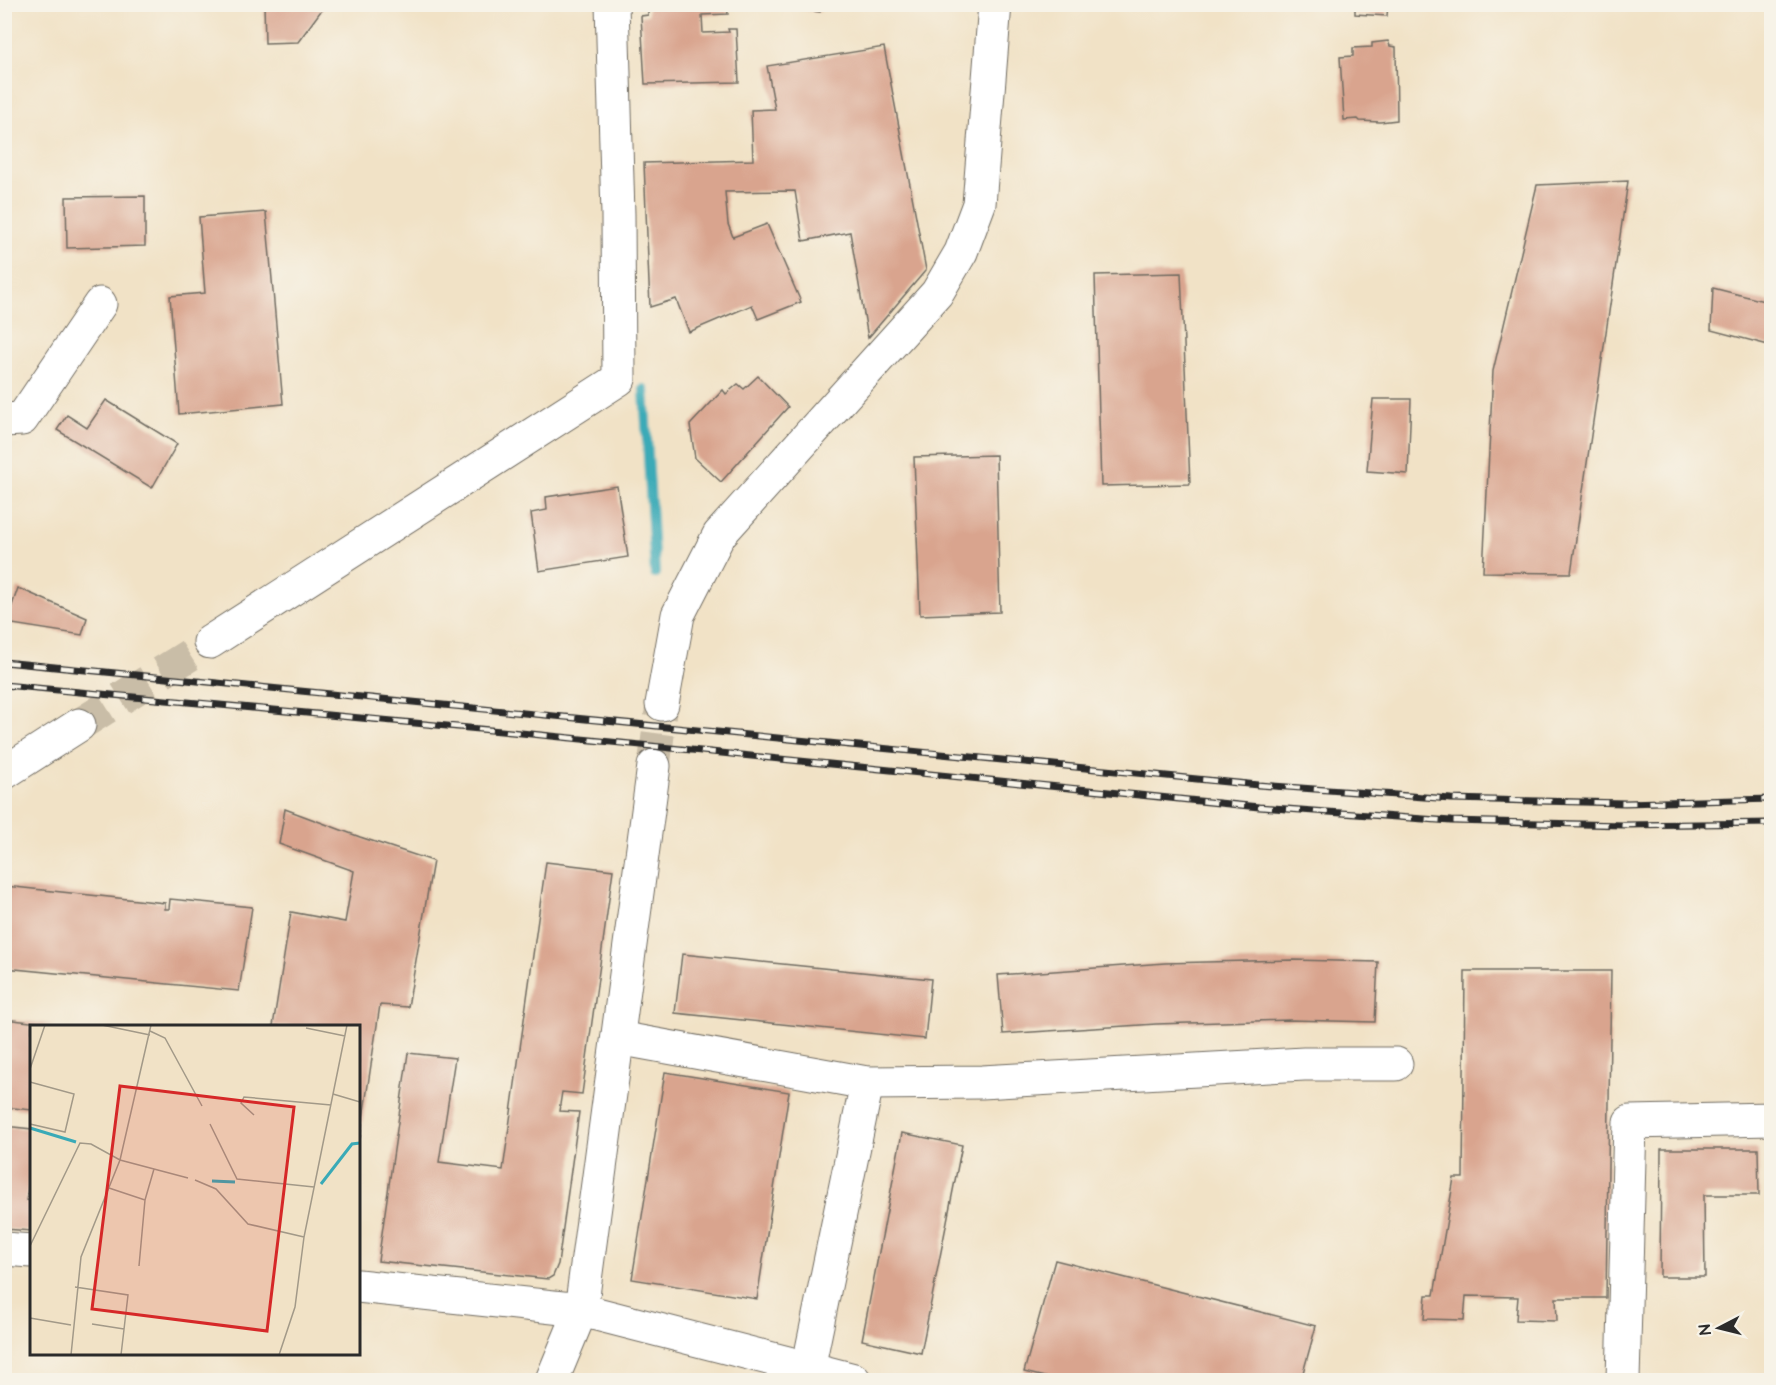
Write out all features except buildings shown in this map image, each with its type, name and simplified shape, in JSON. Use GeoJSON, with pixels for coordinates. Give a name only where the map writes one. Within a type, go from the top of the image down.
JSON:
{"type":"FeatureCollection","features":[{"type":"Feature","properties":{"kind":"street"},"geometry":{"type":"LineString","coordinates":[[210,642],[619,379],[618,215],[612,4]]}},
{"type":"Feature","properties":{"kind":"street"},"geometry":{"type":"LineString","coordinates":[[662,704],[678,615],[719,536],[937,293],[961,252],[980,204],[995,4]]}},
{"type":"Feature","properties":{"kind":"street"},"geometry":{"type":"LineString","coordinates":[[4,420],[22,419],[100,304]]}},
{"type":"Feature","properties":{"kind":"street"},"geometry":{"type":"LineString","coordinates":[[4,773],[79,725]]}},
{"type":"Feature","properties":{"kind":"street"},"geometry":{"type":"LineString","coordinates":[[552,1380],[581,1310],[654,766]]}},
{"type":"Feature","properties":{"kind":"street"},"geometry":{"type":"LineString","coordinates":[[618,1038],[867,1083],[982,1082],[1304,1064],[1396,1064]]}},
{"type":"Feature","properties":{"kind":"street"},"geometry":{"type":"LineString","coordinates":[[808,1369],[867,1083]]}},
{"type":"Feature","properties":{"kind":"street"},"geometry":{"type":"LineString","coordinates":[[1623,1380],[1630,1122],[1772,1119]]}},
{"type":"Feature","properties":{"kind":"street"},"geometry":{"type":"LineString","coordinates":[[4,1249],[30,1251]]}},
{"type":"Feature","properties":{"kind":"street"},"geometry":{"type":"LineString","coordinates":[[360,1286],[581,1310],[854,1380]]}},
{"type":"Feature","properties":{"kind":"waterway"},"geometry":{"type":"LineString","coordinates":[[644,389],[655,573]]}},
{"type":"Feature","properties":{"kind":"tunnel"},"geometry":{"type":"LineString","coordinates":[[79,725],[210,642]]}},
{"type":"Feature","properties":{"kind":"tunnel"},"geometry":{"type":"LineString","coordinates":[[654,766],[662,704]]}},
{"type":"Feature","properties":{"kind":"railway"},"geometry":{"type":"LineString","coordinates":[[4,662],[1258,785],[1451,799],[1625,803],[1772,799]]}},
{"type":"Feature","properties":{"kind":"railway"},"geometry":{"type":"LineString","coordinates":[[4,685],[501,731],[1259,807],[1451,821],[1624,825],[1772,823]]}}]}
